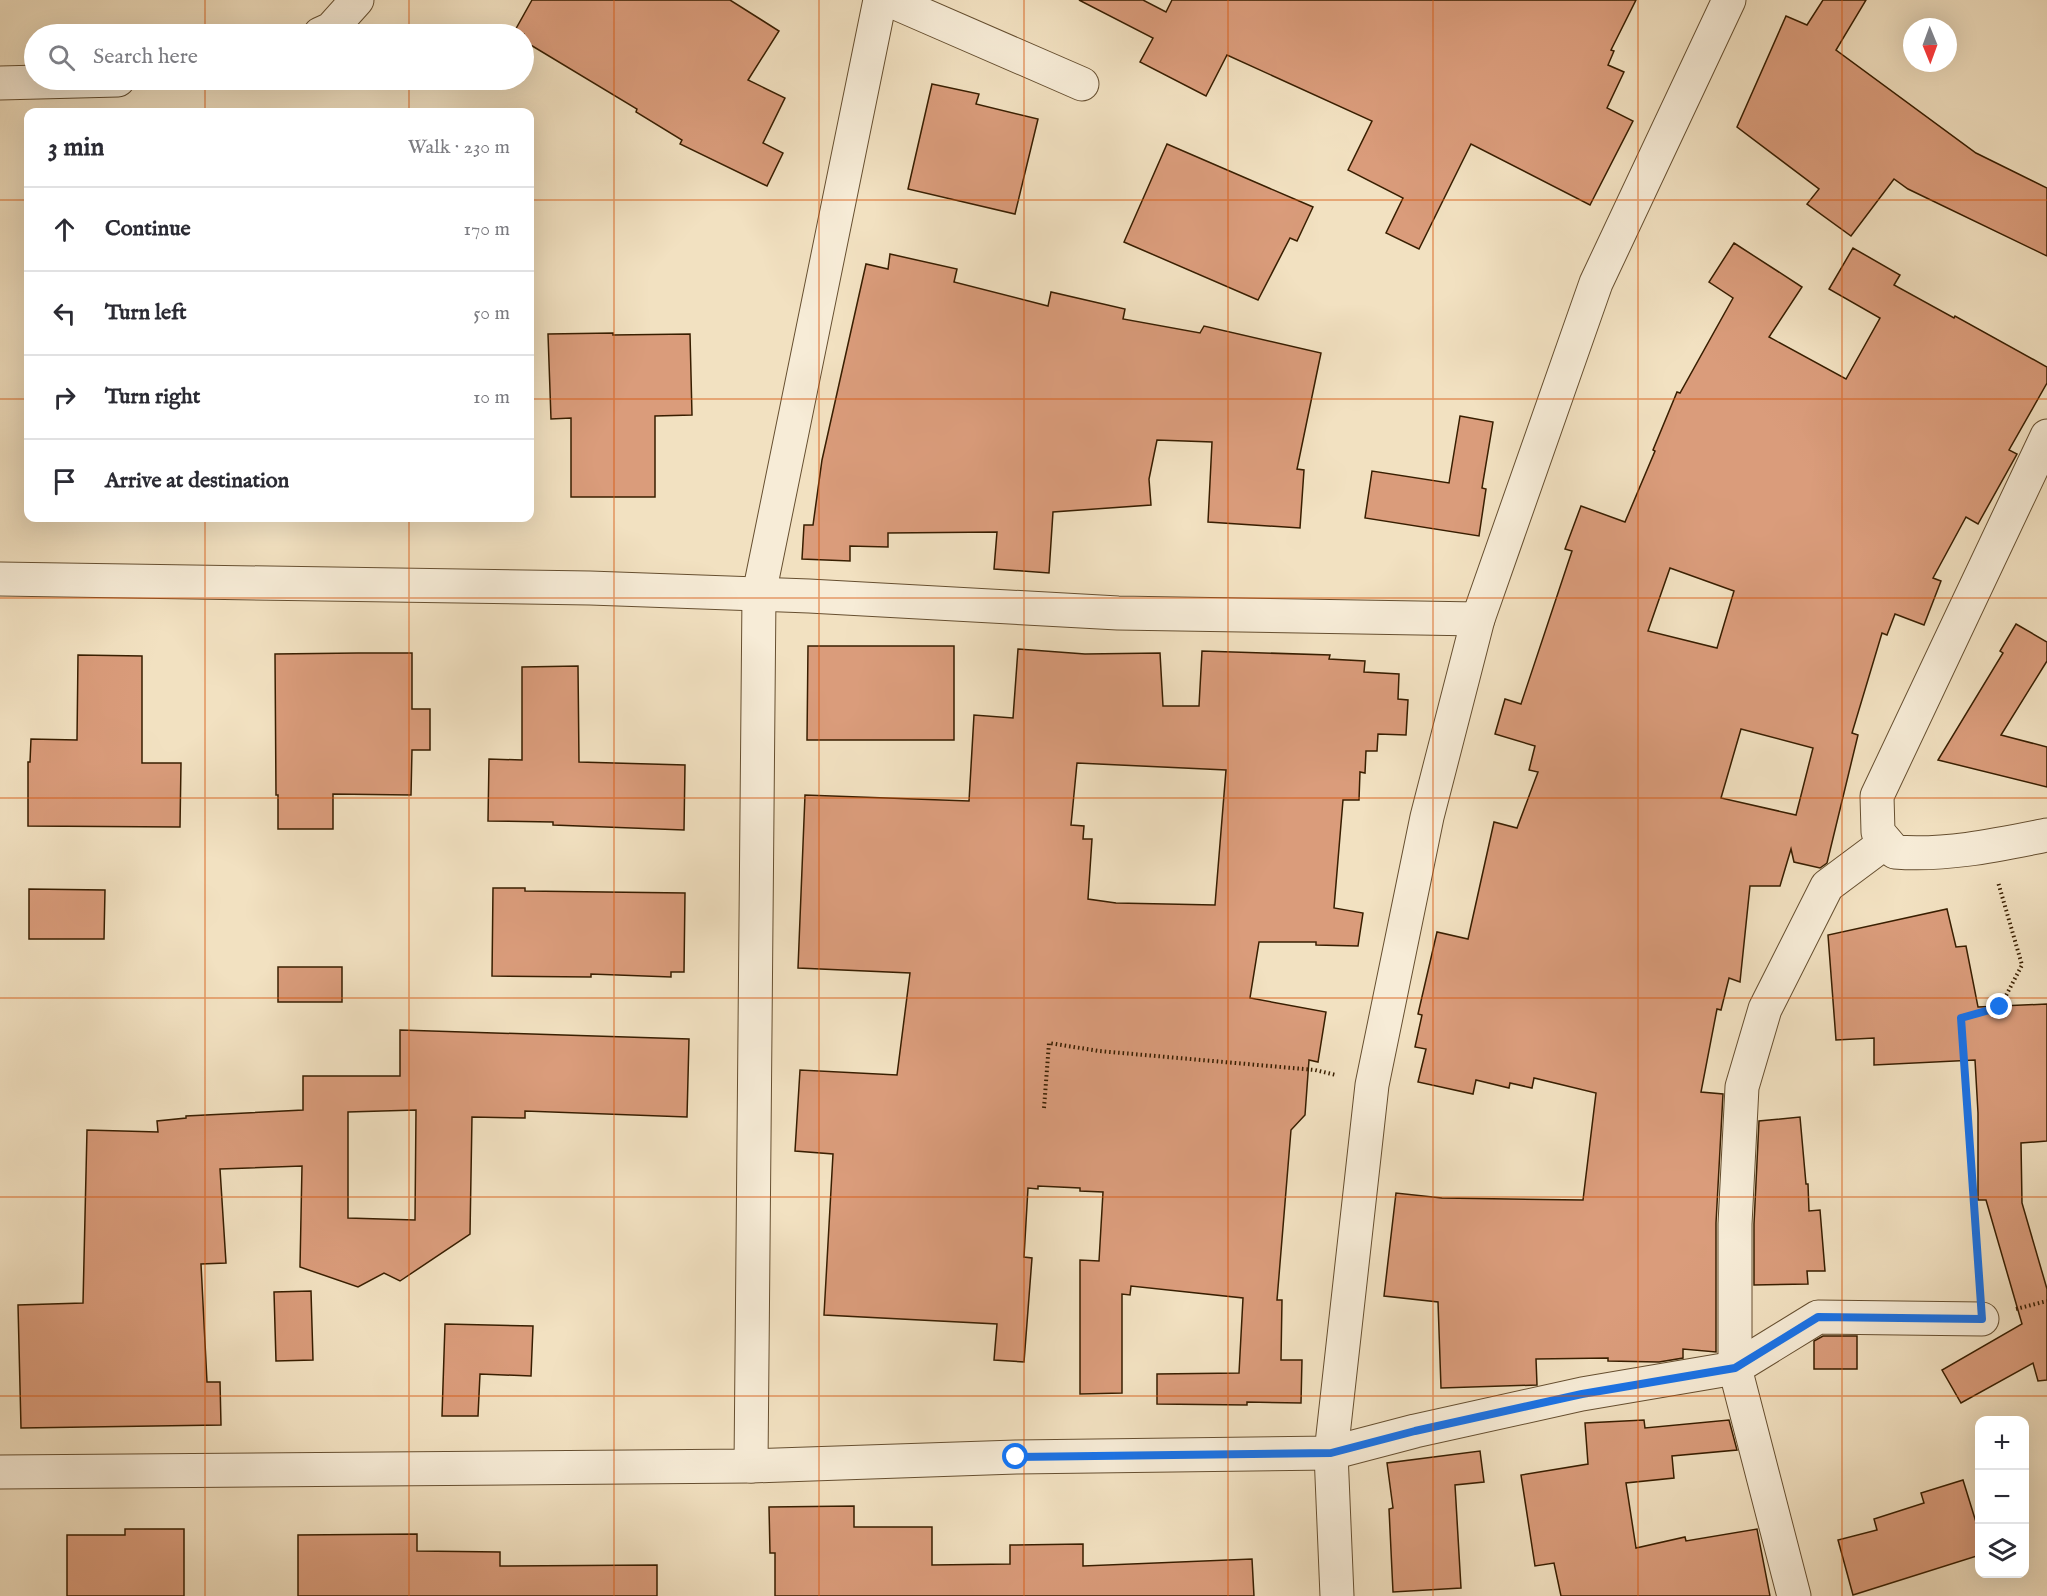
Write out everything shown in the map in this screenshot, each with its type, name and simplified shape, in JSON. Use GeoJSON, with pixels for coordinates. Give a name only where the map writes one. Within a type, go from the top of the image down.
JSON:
{"type":"FeatureCollection","features":[{"type":"Feature","properties":{"kind":"street"},"geometry":{"type":"LineString","coordinates":[[335,24],[357,0]]}},
{"type":"Feature","properties":{"kind":"street"},"geometry":{"type":"LineString","coordinates":[[751,1466],[759,594],[880,0]]}},
{"type":"Feature","properties":{"kind":"street"},"geometry":{"type":"LineString","coordinates":[[889,0],[1082,84]]}},
{"type":"Feature","properties":{"kind":"street"},"geometry":{"type":"LineString","coordinates":[[1337,1596],[1331,1453],[1372,1085],[1426,817],[1478,619],[1596,283],[1729,0]]}},
{"type":"Feature","properties":{"kind":"street"},"geometry":{"type":"LineString","coordinates":[[0,83],[24,82]]}},
{"type":"Feature","properties":{"kind":"street"},"geometry":{"type":"LineString","coordinates":[[2047,436],[1877,796],[1878,832],[1895,852],[1921,854],[1988,847],[2047,835]]}},
{"type":"Feature","properties":{"kind":"street"},"geometry":{"type":"LineString","coordinates":[[0,579],[590,588],[759,594],[1118,613],[1478,619]]}},
{"type":"Feature","properties":{"kind":"street"},"geometry":{"type":"LineString","coordinates":[[1794,1596],[1735,1368],[1735,1224],[1742,1087],[1765,1009],[1827,886],[1886,842]]}},
{"type":"Feature","properties":{"kind":"street"},"geometry":{"type":"LineString","coordinates":[[0,1472],[751,1466],[1016,1457],[1331,1453],[1415,1431],[1582,1394],[1735,1368],[1818,1317],[1982,1319]]}},
{"type":"Feature","properties":{"kind":"path"},"geometry":{"type":"LineString","coordinates":[[1982,1319],[1961,1018],[2000,1007],[2022,965],[1988,847]]}},
{"type":"Feature","properties":{"kind":"path"},"geometry":{"type":"LineString","coordinates":[[1044,1108],[1049,1043],[1099,1051],[1316,1070],[1372,1085]]}},
{"type":"Feature","properties":{"kind":"building"},"geometry":{"type":"Polygon","coordinates":[[[532,0],[730,0],[779,31],[748,80],[785,98],[763,143],[783,153],[767,186],[680,144],[682,140],[636,112],[637,109],[534,47],[534,24],[519,24],[532,0]]]}},
{"type":"Feature","properties":{"kind":"building"},"geometry":{"type":"Polygon","coordinates":[[[1079,0],[1143,0],[1166,12],[1172,0],[1636,0],[1611,50],[1614,51],[1608,65],[1624,72],[1607,108],[1633,121],[1590,205],[1471,144],[1419,249],[1386,233],[1403,198],[1348,170],[1372,121],[1227,55],[1206,96],[1140,62],[1153,38],[1079,0]]]}},
{"type":"Feature","properties":{"kind":"building"},"geometry":{"type":"Polygon","coordinates":[[[1823,0],[1866,0],[1836,50],[1976,153],[2047,188],[2047,256],[1908,189],[1894,179],[1851,236],[1807,204],[1819,189],[1737,127],[1786,16],[1807,25],[1823,0]]]}},
{"type":"Feature","properties":{"kind":"building"},"geometry":{"type":"Polygon","coordinates":[[[932,84],[979,94],[976,104],[1038,119],[1015,214],[908,189],[932,84]]]}},
{"type":"Feature","properties":{"kind":"building"},"geometry":{"type":"Polygon","coordinates":[[[1167,144],[1313,207],[1297,241],[1290,238],[1258,300],[1124,242],[1167,144]]]}},
{"type":"Feature","properties":{"kind":"building"},"geometry":{"type":"Polygon","coordinates":[[[1734,243],[1802,287],[1769,337],[1846,379],[1880,318],[1829,289],[1853,248],[1900,275],[1894,285],[2047,367],[2047,383],[2009,450],[2017,454],[1978,524],[1966,517],[1933,578],[1941,581],[1924,625],[1895,614],[1887,635],[1882,633],[1852,733],[1858,735],[1827,863],[1820,868],[1794,862],[1791,849],[1780,886],[1750,886],[1740,982],[1729,978],[1721,1010],[1717,1009],[1701,1092],[1723,1094],[1716,1223],[1716,1352],[1683,1349],[1683,1358],[1659,1362],[1608,1361],[1608,1358],[1536,1359],[1537,1385],[1441,1388],[1438,1302],[1384,1296],[1396,1193],[1442,1198],[1583,1200],[1596,1093],[1534,1078],[1532,1088],[1510,1083],[1509,1088],[1476,1080],[1473,1094],[1418,1082],[1426,1049],[1415,1047],[1422,1015],[1418,1014],[1437,932],[1468,939],[1494,822],[1517,828],[1538,772],[1529,770],[1535,746],[1495,734],[1505,699],[1521,704],[1572,551],[1565,549],[1581,506],[1625,522],[1677,392],[1680,393],[1733,298],[1709,282],[1734,243]],[[1670,568],[1648,631],[1717,648],[1734,591],[1670,568]],[[1741,729],[1721,798],[1796,815],[1813,748],[1741,729]]]}},
{"type":"Feature","properties":{"kind":"building"},"geometry":{"type":"Polygon","coordinates":[[[890,254],[957,269],[954,282],[1048,306],[1051,292],[1125,309],[1123,319],[1200,333],[1204,326],[1321,353],[1297,469],[1304,470],[1300,528],[1208,522],[1212,442],[1157,440],[1149,479],[1151,505],[1053,512],[1049,573],[994,569],[997,532],[888,533],[888,547],[850,546],[850,561],[802,559],[804,525],[813,525],[822,460],[866,264],[888,269],[890,254]]]}},
{"type":"Feature","properties":{"kind":"building"},"geometry":{"type":"Polygon","coordinates":[[[613,333],[613,335],[690,334],[692,415],[655,416],[655,497],[571,497],[571,418],[551,419],[548,334],[613,333]]]}},
{"type":"Feature","properties":{"kind":"building"},"geometry":{"type":"Polygon","coordinates":[[[1460,416],[1493,422],[1482,488],[1486,489],[1479,536],[1365,518],[1372,471],[1449,483],[1460,416]]]}},
{"type":"Feature","properties":{"kind":"building"},"geometry":{"type":"Polygon","coordinates":[[[2016,624],[2047,642],[2047,661],[2001,735],[2047,747],[2047,787],[1938,760],[2003,653],[2000,651],[2016,624]]]}},
{"type":"Feature","properties":{"kind":"building"},"geometry":{"type":"Polygon","coordinates":[[[808,646],[954,646],[954,740],[807,740],[808,646]]]}},
{"type":"Feature","properties":{"kind":"building"},"geometry":{"type":"Polygon","coordinates":[[[1018,649],[1085,654],[1160,653],[1163,706],[1199,706],[1202,651],[1330,655],[1329,659],[1365,661],[1364,672],[1399,674],[1398,699],[1408,700],[1406,735],[1378,734],[1377,751],[1366,751],[1365,773],[1360,772],[1359,800],[1343,800],[1334,908],[1363,913],[1358,946],[1316,945],[1316,942],[1259,942],[1250,998],[1326,1012],[1318,1062],[1309,1060],[1305,1115],[1291,1130],[1277,1300],[1282,1300],[1281,1360],[1302,1360],[1301,1403],[1157,1404],[1157,1374],[1239,1373],[1243,1298],[1131,1286],[1130,1295],[1122,1294],[1122,1393],[1080,1394],[1080,1260],[1099,1261],[1103,1192],[1080,1191],[1080,1188],[1038,1186],[1038,1189],[1028,1188],[1024,1257],[1032,1258],[1024,1362],[994,1360],[997,1324],[824,1315],[833,1154],[795,1151],[800,1070],[897,1075],[910,973],[798,968],[805,795],[969,801],[974,715],[1013,718],[1018,649]],[[1077,763],[1071,825],[1084,826],[1083,839],[1092,839],[1088,899],[1116,903],[1215,905],[1226,770],[1077,763]]]}},
{"type":"Feature","properties":{"kind":"building"},"geometry":{"type":"Polygon","coordinates":[[[412,653],[412,709],[430,709],[430,750],[412,750],[411,795],[333,794],[333,829],[278,829],[275,654],[412,653]]]}},
{"type":"Feature","properties":{"kind":"building"},"geometry":{"type":"Polygon","coordinates":[[[78,655],[142,656],[142,763],[181,763],[180,827],[28,826],[28,762],[30,762],[31,739],[77,740],[78,655]]]}},
{"type":"Feature","properties":{"kind":"building"},"geometry":{"type":"Polygon","coordinates":[[[578,666],[579,762],[685,765],[684,830],[553,825],[553,822],[488,821],[489,759],[522,760],[522,667],[578,666]]]}},
{"type":"Feature","properties":{"kind":"building"},"geometry":{"type":"Polygon","coordinates":[[[493,888],[525,888],[525,891],[685,893],[684,972],[671,972],[671,977],[591,974],[591,977],[492,976],[493,888]]]}},
{"type":"Feature","properties":{"kind":"building"},"geometry":{"type":"Polygon","coordinates":[[[29,889],[105,890],[104,939],[29,939],[29,889]]]}},
{"type":"Feature","properties":{"kind":"building"},"geometry":{"type":"Polygon","coordinates":[[[1947,909],[1956,947],[1966,946],[1978,1007],[2047,1004],[2047,1141],[2021,1143],[2022,1203],[2047,1289],[2047,1380],[2038,1381],[2033,1363],[1961,1403],[1942,1370],[2022,1324],[1986,1200],[1978,1200],[1978,1113],[1975,1060],[1874,1065],[1874,1038],[1836,1040],[1828,935],[1947,909]]]}},
{"type":"Feature","properties":{"kind":"building"},"geometry":{"type":"Polygon","coordinates":[[[278,967],[342,967],[342,1002],[278,1002],[278,967]]]}},
{"type":"Feature","properties":{"kind":"building"},"geometry":{"type":"Polygon","coordinates":[[[400,1030],[689,1039],[687,1117],[525,1111],[525,1118],[472,1117],[470,1234],[400,1281],[384,1273],[358,1287],[300,1267],[302,1166],[220,1169],[226,1263],[201,1264],[207,1382],[220,1382],[221,1425],[21,1428],[18,1305],[83,1303],[87,1130],[158,1132],[157,1121],[186,1118],[186,1116],[303,1110],[303,1076],[400,1076],[400,1030]],[[416,1110],[348,1112],[348,1218],[415,1220],[416,1110]]]}},
{"type":"Feature","properties":{"kind":"building"},"geometry":{"type":"Polygon","coordinates":[[[1800,1117],[1809,1211],[1820,1210],[1825,1271],[1807,1271],[1808,1284],[1754,1285],[1754,1224],[1759,1121],[1800,1117]]]}},
{"type":"Feature","properties":{"kind":"building"},"geometry":{"type":"Polygon","coordinates":[[[311,1291],[313,1360],[276,1361],[274,1292],[311,1291]]]}},
{"type":"Feature","properties":{"kind":"building"},"geometry":{"type":"Polygon","coordinates":[[[445,1324],[533,1326],[531,1376],[480,1374],[478,1416],[442,1416],[445,1324]]]}},
{"type":"Feature","properties":{"kind":"building"},"geometry":{"type":"Polygon","coordinates":[[[1823,1336],[1857,1336],[1857,1369],[1814,1369],[1814,1341],[1823,1336]]]}},
{"type":"Feature","properties":{"kind":"building"},"geometry":{"type":"Polygon","coordinates":[[[1644,1420],[1645,1428],[1729,1420],[1737,1450],[1672,1456],[1674,1478],[1626,1483],[1636,1548],[1685,1537],[1686,1541],[1757,1529],[1770,1596],[1561,1596],[1554,1563],[1535,1566],[1521,1475],[1588,1464],[1585,1423],[1644,1420]]]}},
{"type":"Feature","properties":{"kind":"building"},"geometry":{"type":"Polygon","coordinates":[[[1480,1451],[1484,1482],[1455,1485],[1461,1588],[1393,1592],[1389,1509],[1393,1508],[1387,1463],[1480,1451]]]}},
{"type":"Feature","properties":{"kind":"building"},"geometry":{"type":"Polygon","coordinates":[[[1963,1480],[1975,1519],[1975,1557],[1853,1595],[1838,1540],[1877,1530],[1874,1519],[1924,1503],[1921,1493],[1963,1480]]]}},
{"type":"Feature","properties":{"kind":"building"},"geometry":{"type":"Polygon","coordinates":[[[854,1506],[854,1527],[932,1527],[932,1565],[1010,1564],[1010,1545],[1083,1544],[1083,1566],[1252,1559],[1254,1596],[775,1596],[775,1553],[770,1553],[769,1507],[854,1506]]]}},
{"type":"Feature","properties":{"kind":"building"},"geometry":{"type":"Polygon","coordinates":[[[125,1529],[184,1529],[184,1596],[67,1596],[67,1535],[125,1535],[125,1529]]]}},
{"type":"Feature","properties":{"kind":"building"},"geometry":{"type":"Polygon","coordinates":[[[417,1534],[417,1551],[500,1552],[500,1566],[657,1565],[657,1596],[298,1596],[298,1535],[417,1534]]]}},
{"type":"Feature","properties":{"kind":"route"},"geometry":{"type":"LineString","coordinates":[[1016,1457],[1331,1453],[1415,1431],[1582,1394],[1735,1368],[1818,1317],[1982,1319],[1961,1018],[2000,1007]]}}]}
